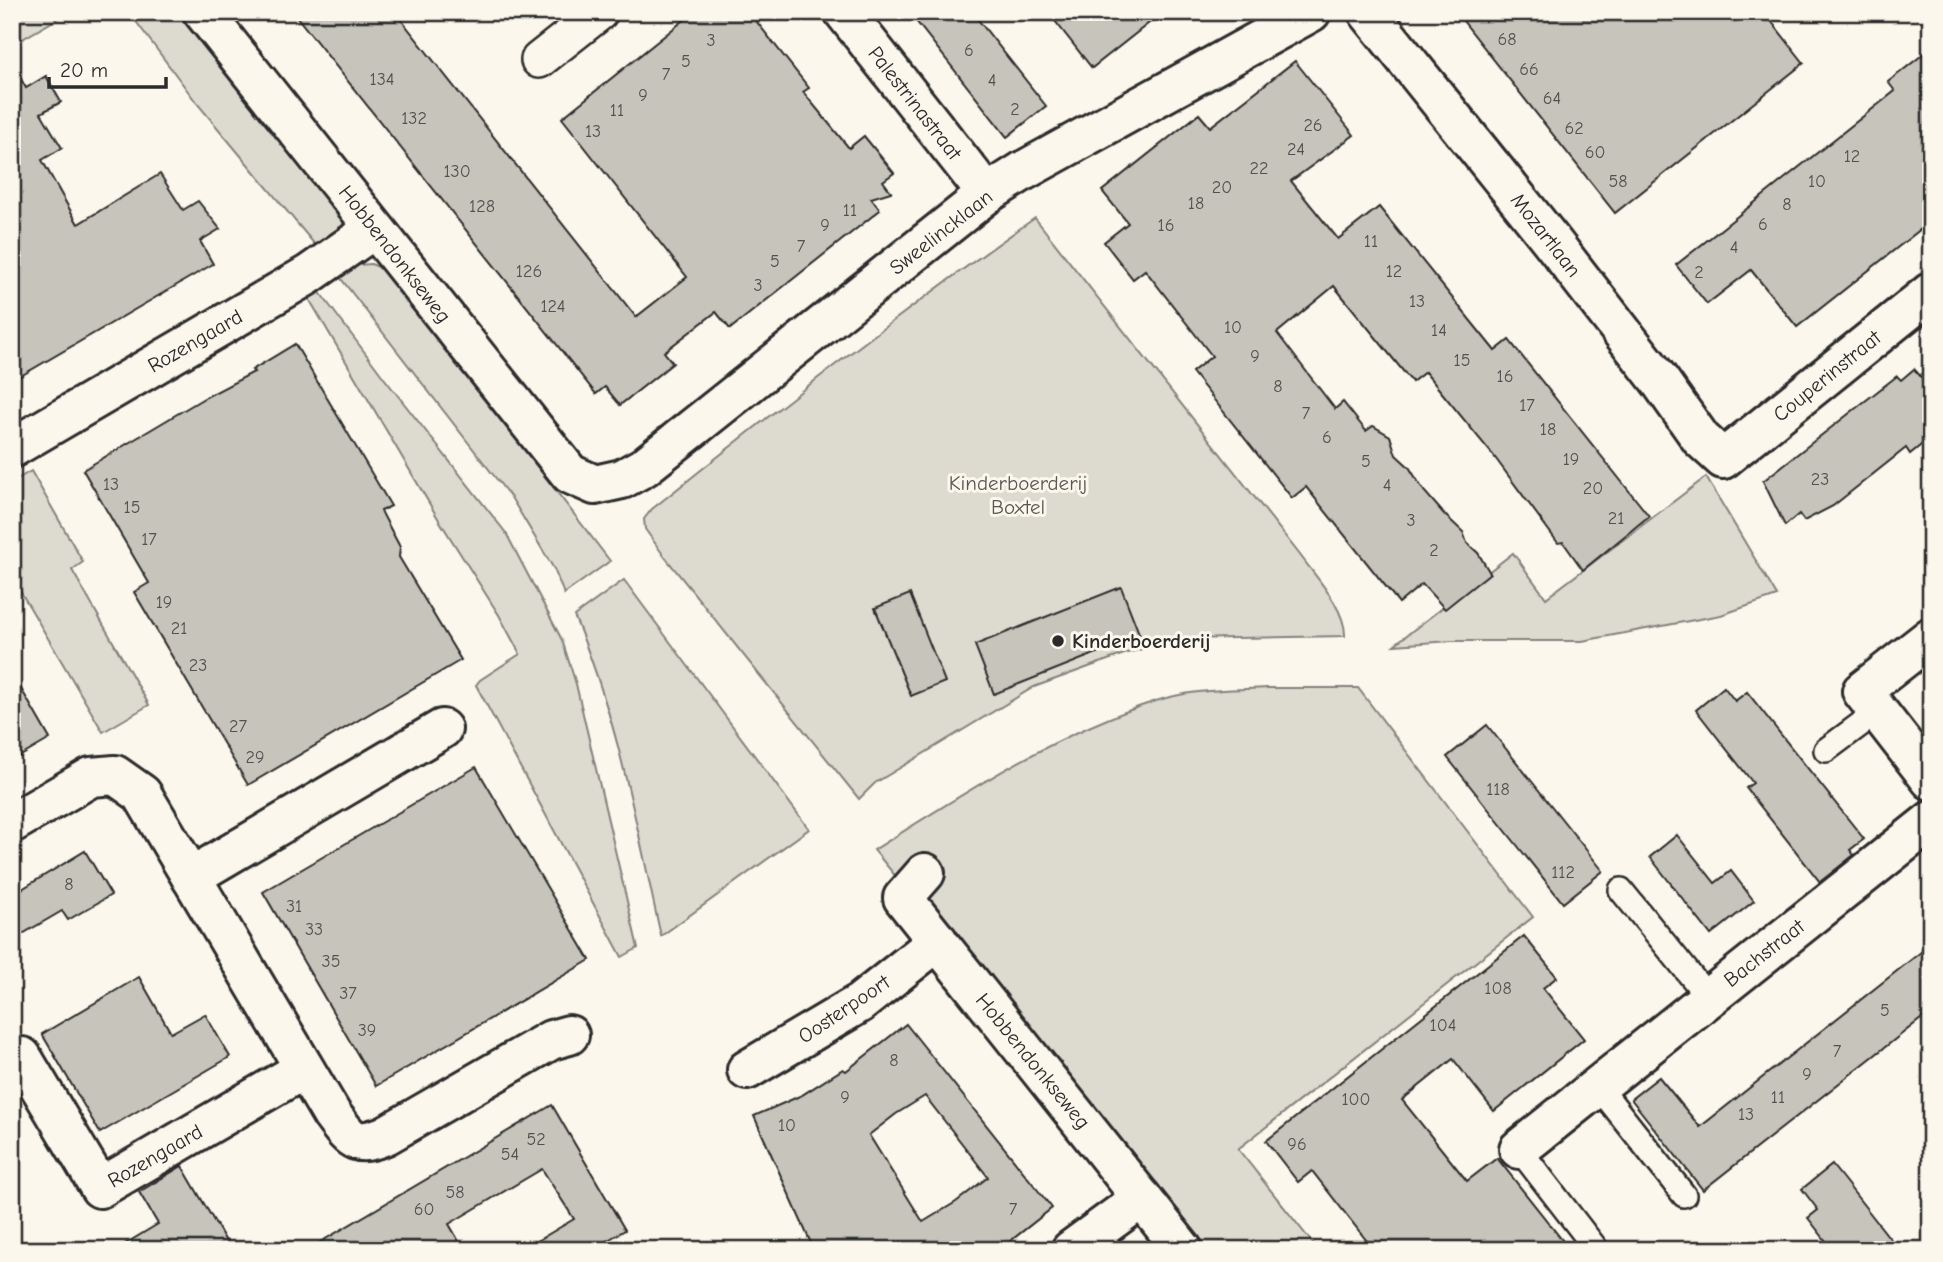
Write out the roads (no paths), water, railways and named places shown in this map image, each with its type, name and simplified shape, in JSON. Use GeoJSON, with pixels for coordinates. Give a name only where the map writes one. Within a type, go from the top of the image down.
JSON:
{"type":"FeatureCollection","features":[{"type":"Feature","properties":{"kind":"street","name":"Hobbendonkseweg"},"geometry":{"type":"LineString","coordinates":[[203,12],[570,474],[595,485]]}},
{"type":"Feature","properties":{"kind":"street"},"geometry":{"type":"LineString","coordinates":[[538,60],[600,12]]}},
{"type":"Feature","properties":{"kind":"street","name":"Palestrinastraat"},"geometry":{"type":"LineString","coordinates":[[844,12],[987,194]]}},
{"type":"Feature","properties":{"kind":"street","name":"Sweelincklaan"},"geometry":{"type":"LineString","coordinates":[[595,485],[622,479],[644,467],[987,194],[1311,12]]}},
{"type":"Feature","properties":{"kind":"street","name":"Mozartlaan"},"geometry":{"type":"LineString","coordinates":[[1368,12],[1550,239],[1660,381],[1701,439],[1723,459]]}},
{"type":"Feature","properties":{"kind":"street","name":"Rozengaard"},"geometry":{"type":"LineString","coordinates":[[12,448],[307,275],[374,229]]}},
{"type":"Feature","properties":{"kind":"street","name":"Couperinstraat"},"geometry":{"type":"LineString","coordinates":[[1723,459],[1931,292]]}},
{"type":"Feature","properties":{"kind":"street"},"geometry":{"type":"LineString","coordinates":[[1931,636],[1870,701],[1931,780]]}},
{"type":"Feature","properties":{"kind":"street"},"geometry":{"type":"LineString","coordinates":[[191,877],[442,729]]}},
{"type":"Feature","properties":{"kind":"street"},"geometry":{"type":"LineString","coordinates":[[12,823],[91,777],[115,775],[142,794],[304,1069],[349,1138],[368,1143],[387,1135],[551,1040],[569,1035]]}},
{"type":"Feature","properties":{"kind":"street","name":"Bachstraat"},"geometry":{"type":"LineString","coordinates":[[1519,1149],[1931,821]]}},
{"type":"Feature","properties":{"kind":"street","name":"Hobbendonkseweg"},"geometry":{"type":"LineString","coordinates":[[925,873],[903,898],[1183,1250]]}},
{"type":"Feature","properties":{"kind":"street","name":"Oosterpoort"},"geometry":{"type":"LineString","coordinates":[[747,1070],[860,1003],[938,941]]}},
{"type":"Feature","properties":{"kind":"street","name":"Rozengaard"},"geometry":{"type":"LineString","coordinates":[[22,1057],[100,1188],[304,1069]]}},
{"type":"Feature","properties":{"kind":"street"},"geometry":{"type":"LineString","coordinates":[[1071,1250],[1142,1198]]}},
{"type":"Feature","properties":{"kind":"lane"},"geometry":{"type":"LineString","coordinates":[[1826,750],[1870,701]]}},
{"type":"Feature","properties":{"kind":"lane"},"geometry":{"type":"LineString","coordinates":[[1621,890],[1708,997]]}},
{"type":"Feature","properties":{"kind":"lane"},"geometry":{"type":"LineString","coordinates":[[1598,1086],[1684,1195]]}},
{"type":"Feature","properties":{"kind":"lane","name":"Bachstraat"},"geometry":{"type":"LineString","coordinates":[[1519,1149],[1597,1250]]}},
{"type":"Feature","properties":{"kind":"place","name":"Kinderboerderij"},"geometry":{"type":"Point","coordinates":[1058,641]}},
{"type":"Feature","properties":{"kind":"park label","name":"Kinderboerderij Boxtel"},"geometry":{"type":"Point","coordinates":[1018,495]}}]}
